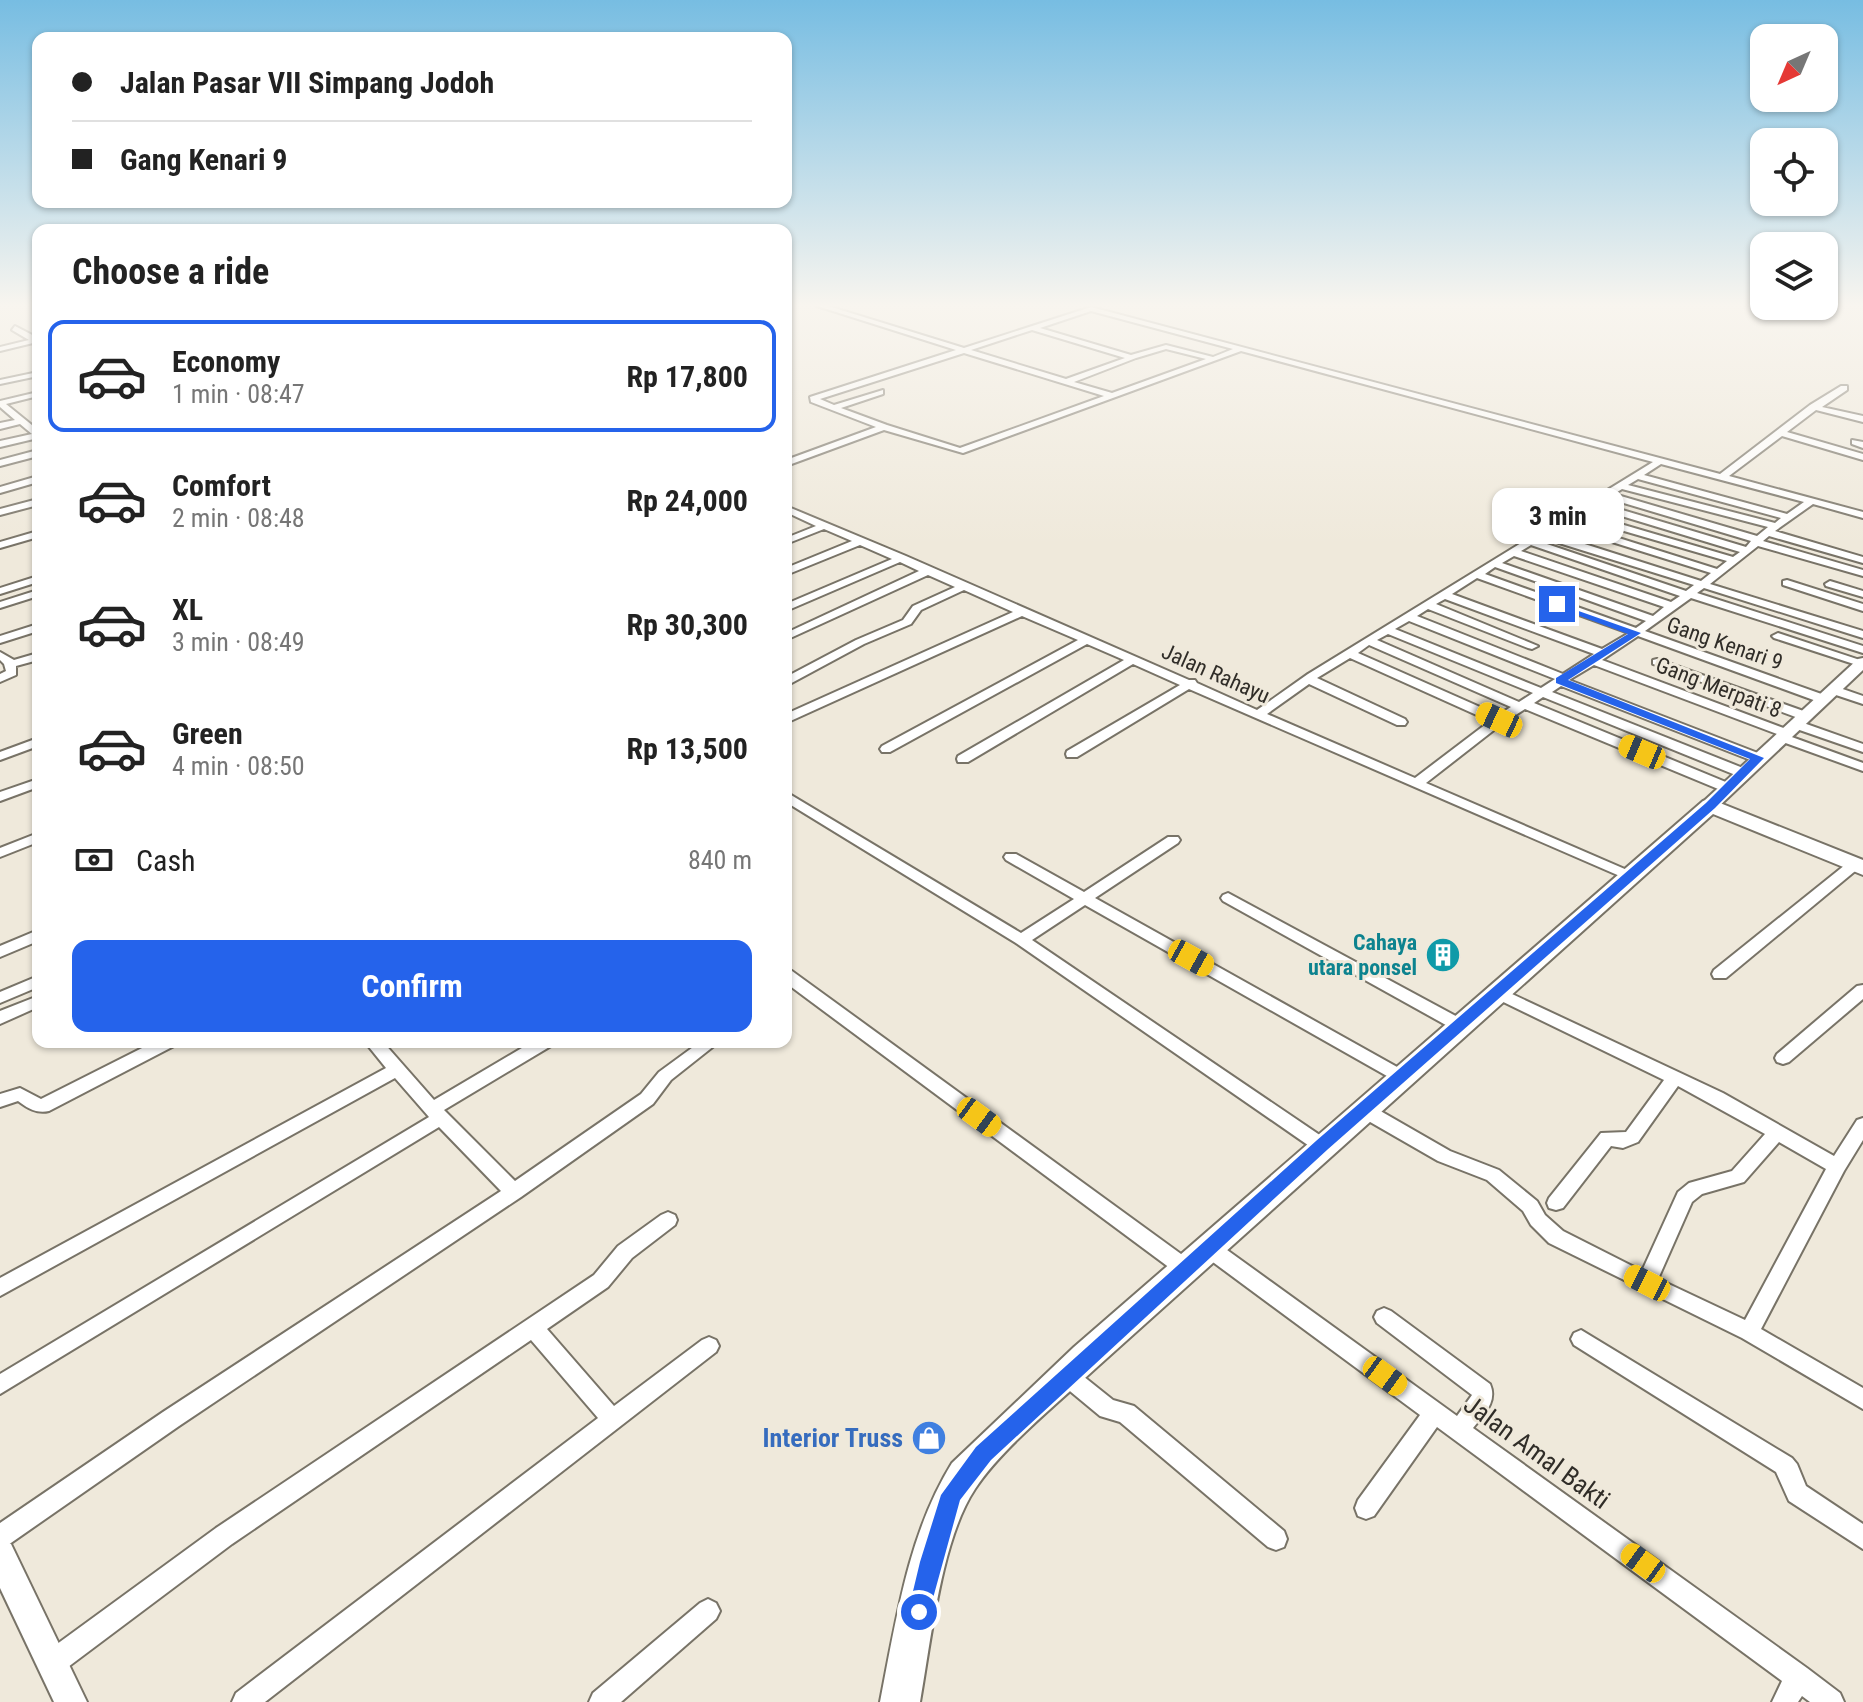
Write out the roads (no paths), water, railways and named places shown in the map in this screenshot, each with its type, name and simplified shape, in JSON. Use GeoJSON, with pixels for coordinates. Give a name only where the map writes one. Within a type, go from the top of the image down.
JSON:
{"type":"FeatureCollection","features":[{"type":"Feature","properties":{"kind":"main road"},"geometry":{"type":"LineString","coordinates":[[900,1702],[930,1562],[951,1495],[983,1453],[1321,1145],[1719,797],[1859,866]]}},
{"type":"Feature","properties":{"kind":"street"},"geometry":{"type":"LineString","coordinates":[[856,385],[813,399],[884,427],[960,451],[1142,385]]}},
{"type":"Feature","properties":{"kind":"street"},"geometry":{"type":"LineString","coordinates":[[1078,385],[1113,396]]}},
{"type":"Feature","properties":{"kind":"street"},"geometry":{"type":"LineString","coordinates":[[1378,385],[1863,515]]}},
{"type":"Feature","properties":{"kind":"street"},"geometry":{"type":"LineString","coordinates":[[1722,477],[1779,432],[1844,388]]}},
{"type":"Feature","properties":{"kind":"street"},"geometry":{"type":"LineString","coordinates":[[835,407],[880,392]]}},
{"type":"Feature","properties":{"kind":"street"},"geometry":{"type":"LineString","coordinates":[[3,406],[32,396]]}},
{"type":"Feature","properties":{"kind":"street"},"geometry":{"type":"LineString","coordinates":[[3,406],[32,404]]}},
{"type":"Feature","properties":{"kind":"street"},"geometry":{"type":"LineString","coordinates":[[1818,405],[1863,412]]}},
{"type":"Feature","properties":{"kind":"street"},"geometry":{"type":"LineString","coordinates":[[1818,405],[1863,419]]}},
{"type":"Feature","properties":{"kind":"street"},"geometry":{"type":"LineString","coordinates":[[3,406],[32,428]]}},
{"type":"Feature","properties":{"kind":"street"},"geometry":{"type":"LineString","coordinates":[[0,426],[20,421]]}},
{"type":"Feature","properties":{"kind":"street"},"geometry":{"type":"LineString","coordinates":[[792,461],[884,427]]}},
{"type":"Feature","properties":{"kind":"street"},"geometry":{"type":"LineString","coordinates":[[0,444],[32,432]]}},
{"type":"Feature","properties":{"kind":"street"},"geometry":{"type":"LineString","coordinates":[[1779,432],[1863,457]]}},
{"type":"Feature","properties":{"kind":"street"},"geometry":{"type":"LineString","coordinates":[[0,463],[32,455]]}},
{"type":"Feature","properties":{"kind":"street"},"geometry":{"type":"LineString","coordinates":[[1259,714],[1349,653],[1563,524],[1660,461]]}},
{"type":"Feature","properties":{"kind":"street"},"geometry":{"type":"LineString","coordinates":[[1638,476],[1787,517]]}},
{"type":"Feature","properties":{"kind":"street"},"geometry":{"type":"LineString","coordinates":[[0,490],[32,481]]}},
{"type":"Feature","properties":{"kind":"street"},"geometry":{"type":"LineString","coordinates":[[1623,486],[1863,573]]}},
{"type":"Feature","properties":{"kind":"street"},"geometry":{"type":"LineString","coordinates":[[1608,495],[1761,538]]}},
{"type":"Feature","properties":{"kind":"street"},"geometry":{"type":"LineString","coordinates":[[1416,784],[1499,720],[1655,620],[1811,501]]}},
{"type":"Feature","properties":{"kind":"street"},"geometry":{"type":"LineString","coordinates":[[0,512],[32,504]]}},
{"type":"Feature","properties":{"kind":"street"},"geometry":{"type":"LineString","coordinates":[[1592,504],[1863,560]]}},
{"type":"Feature","properties":{"kind":"street","name":"Jalan Rahayu"},"geometry":{"type":"LineString","coordinates":[[792,513],[1191,683],[1629,876]]}},
{"type":"Feature","properties":{"kind":"street"},"geometry":{"type":"LineString","coordinates":[[1577,514],[1733,560]]}},
{"type":"Feature","properties":{"kind":"street"},"geometry":{"type":"LineString","coordinates":[[1563,524],[1717,572]]}},
{"type":"Feature","properties":{"kind":"street"},"geometry":{"type":"LineString","coordinates":[[792,539],[824,526]]}},
{"type":"Feature","properties":{"kind":"street"},"geometry":{"type":"LineString","coordinates":[[1545,535],[1863,635]]}},
{"type":"Feature","properties":{"kind":"street"},"geometry":{"type":"LineString","coordinates":[[0,545],[32,536]]}},
{"type":"Feature","properties":{"kind":"street"},"geometry":{"type":"LineString","coordinates":[[792,570],[861,541]]}},
{"type":"Feature","properties":{"kind":"street"},"geometry":{"type":"LineString","coordinates":[[1531,542],[1688,594],[1862,659]]}},
{"type":"Feature","properties":{"kind":"street"},"geometry":{"type":"LineString","coordinates":[[1513,552],[1672,606]]}},
{"type":"Feature","properties":{"kind":"street"},"geometry":{"type":"LineString","coordinates":[[792,605],[902,558]]}},
{"type":"Feature","properties":{"kind":"street"},"geometry":{"type":"LineString","coordinates":[[1495,564],[1655,620]]}},
{"type":"Feature","properties":{"kind":"street"},"geometry":{"type":"LineString","coordinates":[[792,634],[929,570]]}},
{"type":"Feature","properties":{"kind":"street","name":"Gang Kenari 9"},"geometry":{"type":"LineString","coordinates":[[1478,575],[1636,633],[1828,695],[1863,700]]}},
{"type":"Feature","properties":{"kind":"street"},"geometry":{"type":"LineString","coordinates":[[0,591],[32,581]]}},
{"type":"Feature","properties":{"kind":"street"},"geometry":{"type":"LineString","coordinates":[[1787,583],[1863,608]]}},
{"type":"Feature","properties":{"kind":"street"},"geometry":{"type":"LineString","coordinates":[[1830,584],[1863,594]]}},
{"type":"Feature","properties":{"kind":"street"},"geometry":{"type":"LineString","coordinates":[[792,679],[860,642],[907,622],[917,608],[965,586]]}},
{"type":"Feature","properties":{"kind":"street"},"geometry":{"type":"LineString","coordinates":[[0,605],[32,595]]}},
{"type":"Feature","properties":{"kind":"street","name":"Gang Merpati 8"},"geometry":{"type":"LineString","coordinates":[[1445,595],[1599,658],[1792,728]]}},
{"type":"Feature","properties":{"kind":"street"},"geometry":{"type":"LineString","coordinates":[[1428,605],[1532,646]]}},
{"type":"Feature","properties":{"kind":"street"},"geometry":{"type":"LineString","coordinates":[[792,716],[1023,611]]}},
{"type":"Feature","properties":{"kind":"street"},"geometry":{"type":"LineString","coordinates":[[1409,617],[1758,758]]}},
{"type":"Feature","properties":{"kind":"street"},"geometry":{"type":"LineString","coordinates":[[0,640],[32,629]]}},
{"type":"Feature","properties":{"kind":"street"},"geometry":{"type":"LineString","coordinates":[[1387,630],[1743,773]]}},
{"type":"Feature","properties":{"kind":"street"},"geometry":{"type":"LineString","coordinates":[[1778,636],[1862,659]]}},
{"type":"Feature","properties":{"kind":"street"},"geometry":{"type":"LineString","coordinates":[[886,749],[1088,639]]}},
{"type":"Feature","properties":{"kind":"street"},"geometry":{"type":"LineString","coordinates":[[1369,641],[1522,705],[1719,797],[1862,659]]}},
{"type":"Feature","properties":{"kind":"street"},"geometry":{"type":"LineString","coordinates":[[1349,653],[1499,720]]}},
{"type":"Feature","properties":{"kind":"street"},"geometry":{"type":"LineString","coordinates":[[0,678],[12,673],[5,659],[32,657]]}},
{"type":"Feature","properties":{"kind":"street"},"geometry":{"type":"LineString","coordinates":[[963,759],[1134,659]]}},
{"type":"Feature","properties":{"kind":"street"},"geometry":{"type":"LineString","coordinates":[[1657,662],[1792,728],[1863,767]]}},
{"type":"Feature","properties":{"kind":"street"},"geometry":{"type":"LineString","coordinates":[[1309,679],[1401,722]]}},
{"type":"Feature","properties":{"kind":"street"},"geometry":{"type":"LineString","coordinates":[[1072,754],[1191,683]]}},
{"type":"Feature","properties":{"kind":"street"},"geometry":{"type":"LineString","coordinates":[[1792,728],[1863,748]]}},
{"type":"Feature","properties":{"kind":"street"},"geometry":{"type":"LineString","coordinates":[[0,756],[32,744]]}},
{"type":"Feature","properties":{"kind":"street"},"geometry":{"type":"LineString","coordinates":[[0,797],[32,785]]}},
{"type":"Feature","properties":{"kind":"street"},"geometry":{"type":"LineString","coordinates":[[792,800],[1021,940],[1321,1145]]}},
{"type":"Feature","properties":{"kind":"street"},"geometry":{"type":"LineString","coordinates":[[0,853],[32,840]]}},
{"type":"Feature","properties":{"kind":"street"},"geometry":{"type":"LineString","coordinates":[[1021,940],[1173,840]]}},
{"type":"Feature","properties":{"kind":"street"},"geometry":{"type":"LineString","coordinates":[[1011,857],[1400,1076]]}},
{"type":"Feature","properties":{"kind":"street"},"geometry":{"type":"LineString","coordinates":[[1720,974],[1859,866]]}},
{"type":"Feature","properties":{"kind":"street"},"geometry":{"type":"LineString","coordinates":[[1228,898],[1459,1025]]}},
{"type":"Feature","properties":{"kind":"street"},"geometry":{"type":"LineString","coordinates":[[0,952],[32,938]]}},
{"type":"Feature","properties":{"kind":"street"},"geometry":{"type":"LineString","coordinates":[[0,998],[32,984]]}},
{"type":"Feature","properties":{"kind":"street"},"geometry":{"type":"LineString","coordinates":[[792,985],[1185,1268]]}},
{"type":"Feature","properties":{"kind":"street"},"geometry":{"type":"LineString","coordinates":[[1783,1058],[1863,990]]}},
{"type":"Feature","properties":{"kind":"street"},"geometry":{"type":"LineString","coordinates":[[1497,992],[1675,1077],[1837,1166]]}},
{"type":"Feature","properties":{"kind":"street"},"geometry":{"type":"LineString","coordinates":[[0,1018],[32,1004]]}},
{"type":"Feature","properties":{"kind":"street"},"geometry":{"type":"LineString","coordinates":[[0,1101],[20,1094],[43,1106],[156,1048]]}},
{"type":"Feature","properties":{"kind":"street"},"geometry":{"type":"LineString","coordinates":[[379,1048],[514,1192]]}},
{"type":"Feature","properties":{"kind":"street"},"geometry":{"type":"LineString","coordinates":[[0,1385],[536,1048]]}},
{"type":"Feature","properties":{"kind":"street"},"geometry":{"type":"LineString","coordinates":[[0,1537],[196,1402],[514,1192],[647,1099],[665,1076],[703,1048]]}},
{"type":"Feature","properties":{"kind":"street"},"geometry":{"type":"LineString","coordinates":[[0,1288],[398,1069]]}},
{"type":"Feature","properties":{"kind":"street"},"geometry":{"type":"LineString","coordinates":[[1556,1203],[1607,1138],[1623,1141],[1632,1137],[1675,1077]]}},
{"type":"Feature","properties":{"kind":"street"},"geometry":{"type":"LineString","coordinates":[[1364,1110],[1453,1161],[1484,1169],[1530,1206],[1538,1220],[1556,1237],[1749,1332],[1863,1399]]}},
{"type":"Feature","properties":{"kind":"street"},"geometry":{"type":"LineString","coordinates":[[1749,1332],[1837,1166],[1863,1125]]}},
{"type":"Feature","properties":{"kind":"street"},"geometry":{"type":"LineString","coordinates":[[1647,1283],[1685,1197],[1696,1188],[1738,1177],[1777,1132]]}},
{"type":"Feature","properties":{"kind":"street"},"geometry":{"type":"LineString","coordinates":[[51,1664],[224,1536],[601,1281],[625,1252],[668,1220]]}},
{"type":"Feature","properties":{"kind":"street","name":"Jalan Amal Bakti"},"geometry":{"type":"LineString","coordinates":[[1209,1248],[1831,1702]]}},
{"type":"Feature","properties":{"kind":"street"},"geometry":{"type":"LineString","coordinates":[[1384,1317],[1483,1391],[1482,1400],[1459,1430]]}},
{"type":"Feature","properties":{"kind":"street"},"geometry":{"type":"LineString","coordinates":[[534,1329],[613,1420]]}},
{"type":"Feature","properties":{"kind":"street"},"geometry":{"type":"LineString","coordinates":[[1581,1339],[1784,1465],[1797,1493],[1863,1538]]}},
{"type":"Feature","properties":{"kind":"street"},"geometry":{"type":"LineString","coordinates":[[245,1702],[709,1346]]}},
{"type":"Feature","properties":{"kind":"street"},"geometry":{"type":"LineString","coordinates":[[1066,1375],[1108,1409],[1126,1413],[1276,1539]]}},
{"type":"Feature","properties":{"kind":"street"},"geometry":{"type":"LineString","coordinates":[[1366,1508],[1435,1412]]}},
{"type":"Feature","properties":{"kind":"street"},"geometry":{"type":"LineString","coordinates":[[0,1555],[71,1702]]}},
{"type":"Feature","properties":{"kind":"street"},"geometry":{"type":"LineString","coordinates":[[602,1702],[708,1611]]}},
{"type":"Feature","properties":{"kind":"street"},"geometry":{"type":"LineString","coordinates":[[1785,1702],[1798,1677]]}},
{"type":"Feature","properties":{"kind":"place","name":"Cahaya utara ponsel"},"geometry":{"type":"Point","coordinates":[1443,955]}},
{"type":"Feature","properties":{"kind":"place","name":"Interior Truss"},"geometry":{"type":"Point","coordinates":[929,1438]}}]}
